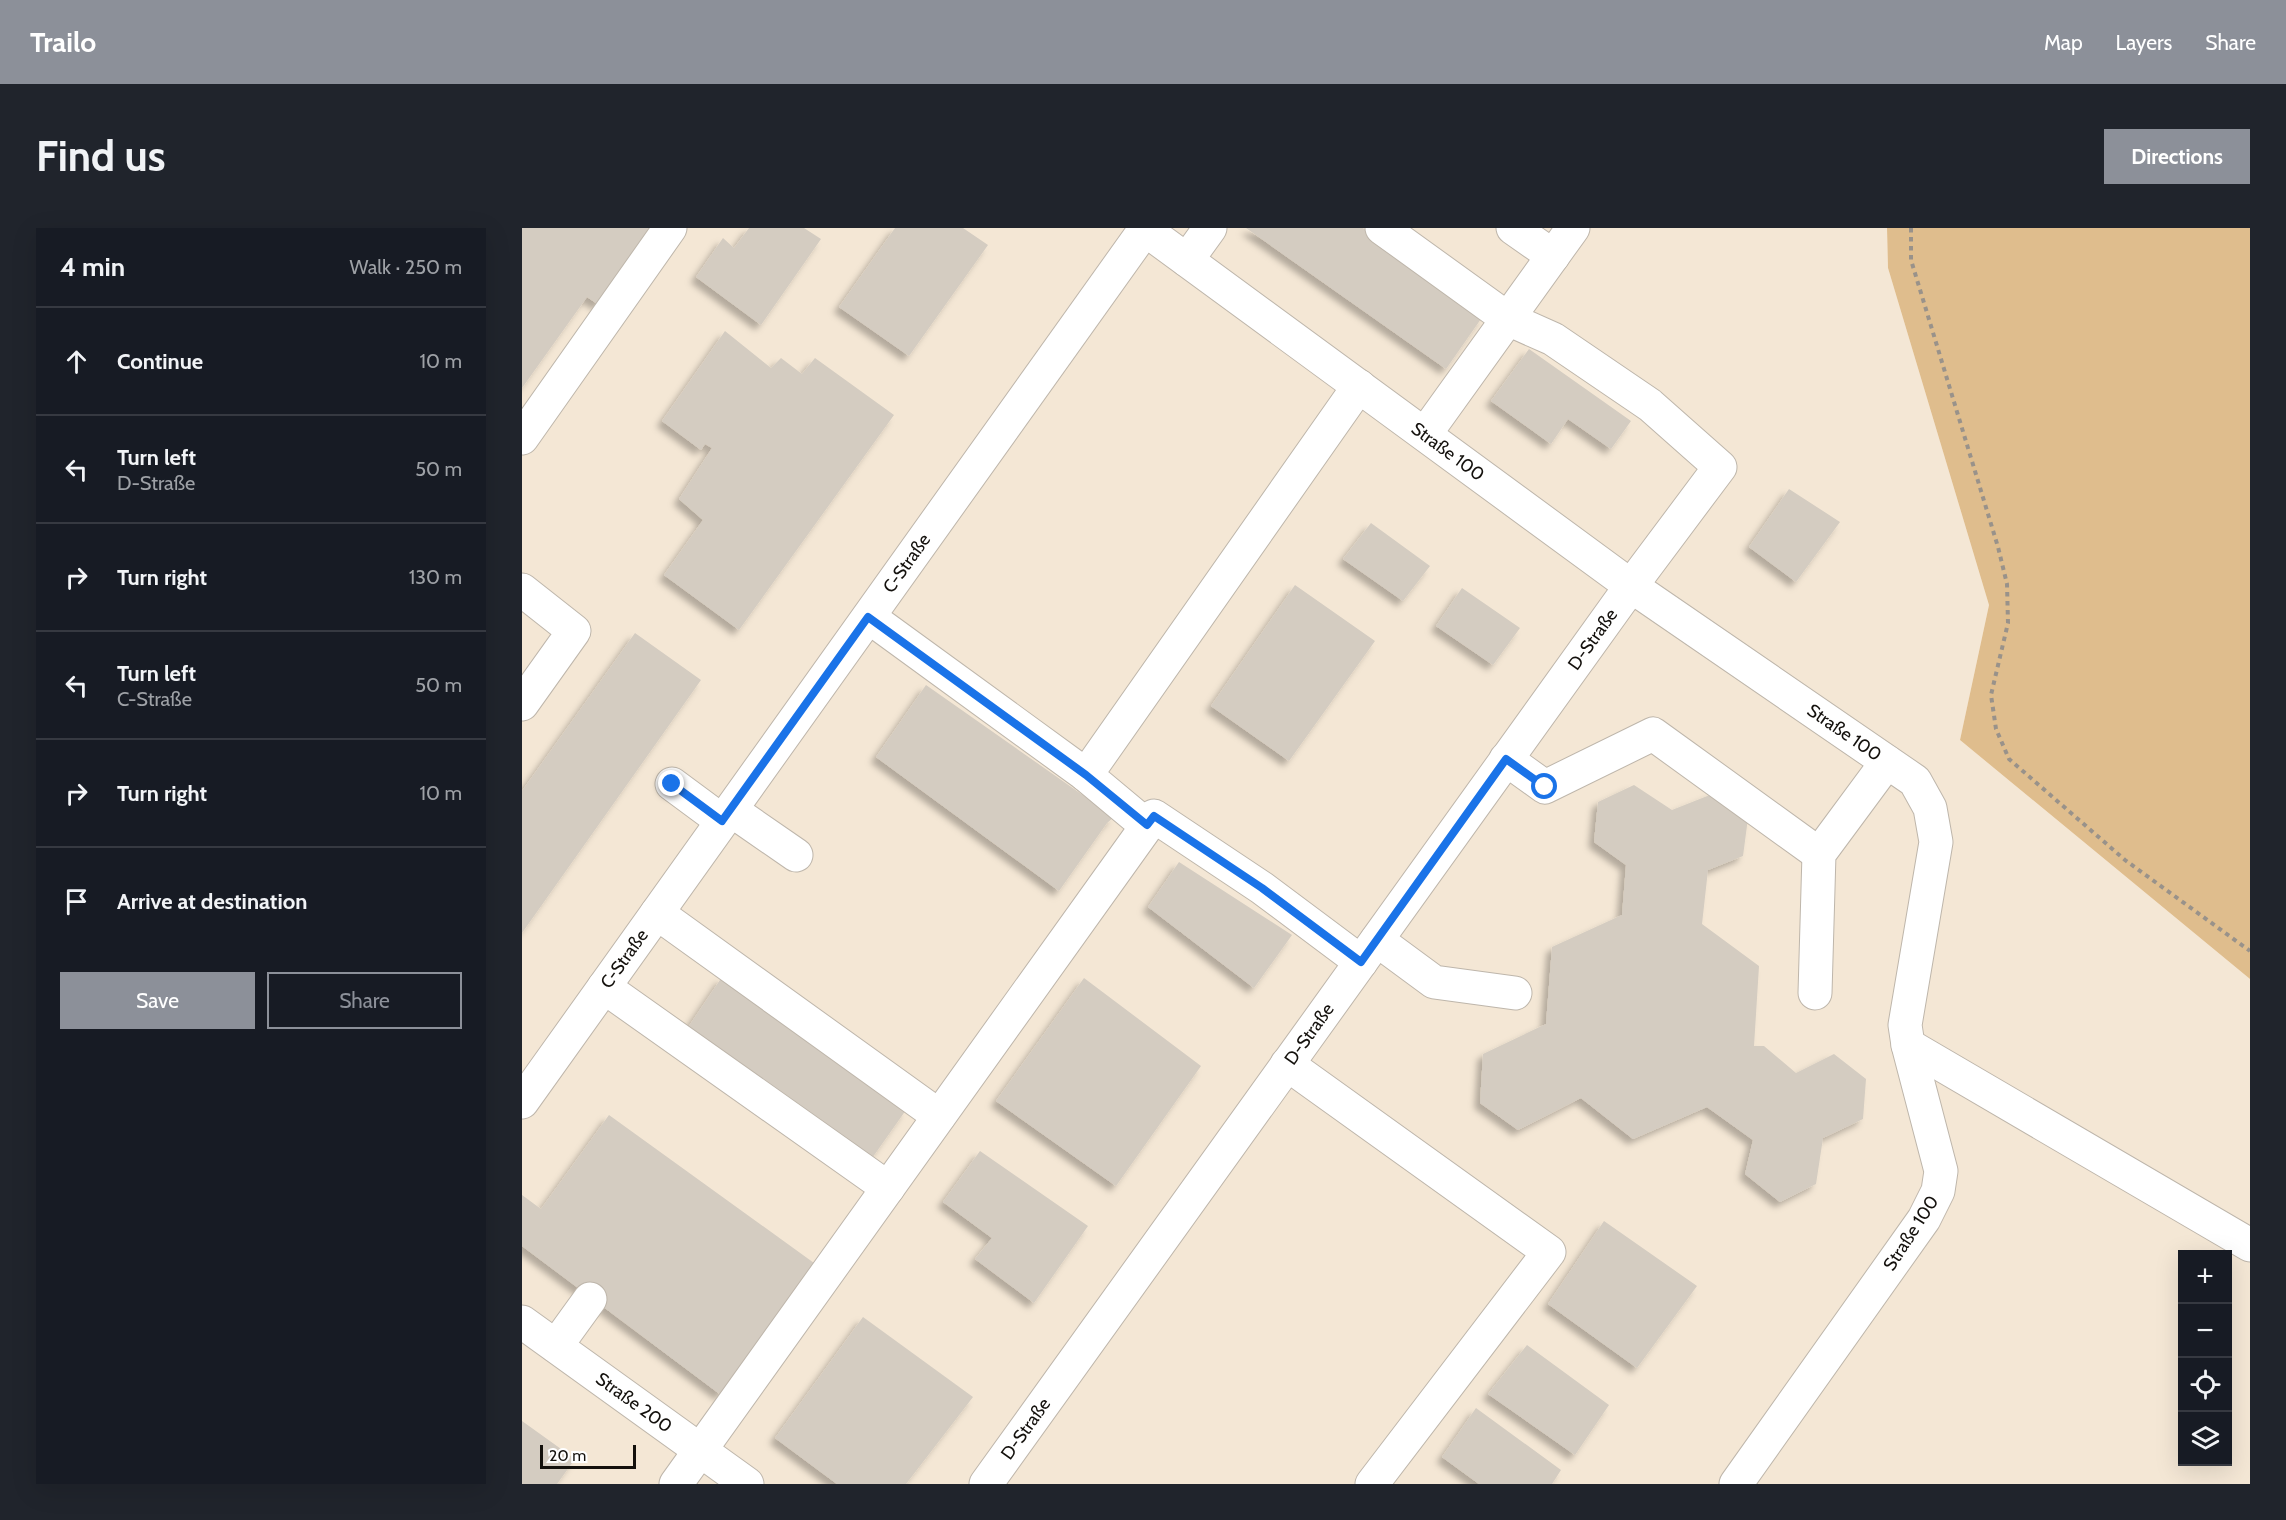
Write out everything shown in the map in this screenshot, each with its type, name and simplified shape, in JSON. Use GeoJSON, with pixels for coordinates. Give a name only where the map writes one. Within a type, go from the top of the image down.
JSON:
{"type":"FeatureCollection","features":[{"type":"Feature","properties":{"kind":"lane"},"geometry":{"type":"LineString","coordinates":[[522,438],[670,228]]}},
{"type":"Feature","properties":{"kind":"lane","name":"Straße 100"},"geometry":{"type":"LineString","coordinates":[[1144,228],[1631,586],[1915,781],[1930,808],[1936,842],[1905,1025],[1908,1045],[1941,1171],[1938,1191],[1917,1229],[1737,1484]]}},
{"type":"Feature","properties":{"kind":"lane","name":"C-Straße"},"geometry":{"type":"LineString","coordinates":[[522,1102],[1144,228]]}},
{"type":"Feature","properties":{"kind":"lane"},"geometry":{"type":"LineString","coordinates":[[1187,260],[1210,228]]}},
{"type":"Feature","properties":{"kind":"lane"},"geometry":{"type":"LineString","coordinates":[[1382,228],[1508,319]]}},
{"type":"Feature","properties":{"kind":"lane"},"geometry":{"type":"LineString","coordinates":[[1513,228],[1553,256]]}},
{"type":"Feature","properties":{"kind":"lane"},"geometry":{"type":"LineString","coordinates":[[1425,434],[1573,228]]}},
{"type":"Feature","properties":{"kind":"lane","name":"D-Straße"},"geometry":{"type":"LineString","coordinates":[[986,1484],[1506,759],[1720,467],[1650,405],[1553,339],[1508,319]]}},
{"type":"Feature","properties":{"kind":"lane"},"geometry":{"type":"LineString","coordinates":[[1086,775],[1359,386]]}},
{"type":"Feature","properties":{"kind":"lane"},"geometry":{"type":"LineString","coordinates":[[522,590],[574,631],[522,704]]}},
{"type":"Feature","properties":{"kind":"lane"},"geometry":{"type":"LineString","coordinates":[[868,617],[1086,775],[1147,825]]}},
{"type":"Feature","properties":{"kind":"lane"},"geometry":{"type":"LineString","coordinates":[[1506,759],[1545,787],[1653,734],[1819,854]]}},
{"type":"Feature","properties":{"kind":"lane"},"geometry":{"type":"LineString","coordinates":[[1815,993],[1819,854],[1887,762]]}},
{"type":"Feature","properties":{"kind":"lane"},"geometry":{"type":"LineString","coordinates":[[672,784],[796,855]]}},
{"type":"Feature","properties":{"kind":"lane"},"geometry":{"type":"LineString","coordinates":[[676,1484],[1154,816],[1262,888],[1369,951],[1434,982],[1515,993]]}},
{"type":"Feature","properties":{"kind":"lane"},"geometry":{"type":"LineString","coordinates":[[657,913],[939,1116]]}},
{"type":"Feature","properties":{"kind":"lane"},"geometry":{"type":"LineString","coordinates":[[604,987],[888,1188]]}},
{"type":"Feature","properties":{"kind":"lane"},"geometry":{"type":"LineString","coordinates":[[1908,1045],[2250,1245]]}},
{"type":"Feature","properties":{"kind":"lane"},"geometry":{"type":"LineString","coordinates":[[1287,1064],[1549,1252],[1372,1484]]}},
{"type":"Feature","properties":{"kind":"lane"},"geometry":{"type":"LineString","coordinates":[[556,1346],[590,1299]]}},
{"type":"Feature","properties":{"kind":"lane","name":"Straße 200"},"geometry":{"type":"LineString","coordinates":[[522,1322],[747,1484]]}},
{"type":"Feature","properties":{"kind":"path"},"geometry":{"type":"LineString","coordinates":[[1911,228],[1911,260],[1998,547],[2007,584],[2008,623],[1991,695],[1996,729],[2009,759],[2125,860],[2250,951]]}},
{"type":"Feature","properties":{"kind":"shaded area"},"geometry":{"type":"Polygon","coordinates":[[[522,228],[1887,228],[1888,268],[1989,605],[1960,740],[2250,979],[2250,1484],[522,1484],[522,228]]]}},
{"type":"Feature","properties":{"kind":"shaded area"},"geometry":{"type":"Polygon","coordinates":[[[1887,228],[2250,228],[2250,979],[1960,740],[1989,605],[1888,268],[1887,228]]]}},
{"type":"Feature","properties":{"kind":"building"},"geometry":{"type":"Polygon","coordinates":[[[522,228],[654,228],[599,305],[587,297],[522,388],[522,228]]]}},
{"type":"Feature","properties":{"kind":"building"},"geometry":{"type":"Polygon","coordinates":[[[749,228],[804,228],[821,239],[761,325],[696,277],[723,238],[734,248],[749,228]]]}},
{"type":"Feature","properties":{"kind":"building"},"geometry":{"type":"Polygon","coordinates":[[[895,228],[963,228],[988,245],[909,356],[839,307],[895,228]]]}},
{"type":"Feature","properties":{"kind":"building"},"geometry":{"type":"Polygon","coordinates":[[[1246,228],[1363,228],[1483,316],[1446,369],[1246,228]]]}},
{"type":"Feature","properties":{"kind":"building"},"geometry":{"type":"Polygon","coordinates":[[[725,331],[771,368],[781,358],[802,374],[815,358],[894,415],[739,630],[664,575],[703,520],[679,499],[712,448],[705,444],[701,450],[662,421],[725,331]]]}},
{"type":"Feature","properties":{"kind":"building"},"geometry":{"type":"Polygon","coordinates":[[[1529,349],[1631,421],[1611,449],[1568,419],[1551,444],[1491,401],[1529,349]]]}},
{"type":"Feature","properties":{"kind":"building"},"geometry":{"type":"Polygon","coordinates":[[[1789,489],[1840,522],[1796,582],[1749,547],[1789,489]]]}},
{"type":"Feature","properties":{"kind":"building"},"geometry":{"type":"Polygon","coordinates":[[[1371,523],[1430,566],[1403,601],[1343,559],[1371,523]]]}},
{"type":"Feature","properties":{"kind":"building"},"geometry":{"type":"Polygon","coordinates":[[[1295,585],[1375,641],[1289,761],[1211,706],[1295,585]]]}},
{"type":"Feature","properties":{"kind":"building"},"geometry":{"type":"Polygon","coordinates":[[[1462,588],[1520,628],[1493,665],[1436,626],[1462,588]]]}},
{"type":"Feature","properties":{"kind":"building"},"geometry":{"type":"Polygon","coordinates":[[[635,633],[701,680],[522,933],[522,791],[635,633]]]}},
{"type":"Feature","properties":{"kind":"building"},"geometry":{"type":"Polygon","coordinates":[[[926,685],[1114,817],[1107,823],[1059,891],[876,757],[926,685]]]}},
{"type":"Feature","properties":{"kind":"building"},"geometry":{"type":"Polygon","coordinates":[[[1634,785],[1672,810],[1715,793],[1748,818],[1743,856],[1708,870],[1702,924],[1759,966],[1754,1046],[1764,1046],[1796,1073],[1834,1054],[1866,1079],[1863,1119],[1823,1138],[1816,1184],[1780,1202],[1745,1174],[1753,1140],[1707,1107],[1633,1139],[1581,1098],[1518,1130],[1480,1103],[1483,1054],[1546,1024],[1552,947],[1622,915],[1626,865],[1594,842],[1598,802],[1634,785]]]}},
{"type":"Feature","properties":{"kind":"building"},"geometry":{"type":"Polygon","coordinates":[[[1179,862],[1292,935],[1254,988],[1148,907],[1179,862]]]}},
{"type":"Feature","properties":{"kind":"building"},"geometry":{"type":"Polygon","coordinates":[[[722,977],[906,1110],[870,1161],[687,1029],[722,977]]]}},
{"type":"Feature","properties":{"kind":"building"},"geometry":{"type":"Polygon","coordinates":[[[1084,978],[1201,1066],[1116,1186],[996,1101],[1084,978]]]}},
{"type":"Feature","properties":{"kind":"building"},"geometry":{"type":"Polygon","coordinates":[[[609,1115],[814,1263],[721,1395],[522,1246],[522,1195],[541,1209],[609,1115]]]}},
{"type":"Feature","properties":{"kind":"building"},"geometry":{"type":"Polygon","coordinates":[[[980,1151],[1088,1226],[1034,1303],[975,1259],[992,1238],[943,1202],[980,1151]]]}},
{"type":"Feature","properties":{"kind":"building"},"geometry":{"type":"Polygon","coordinates":[[[1604,1221],[1697,1286],[1637,1368],[1548,1304],[1604,1221]]]}},
{"type":"Feature","properties":{"kind":"building"},"geometry":{"type":"Polygon","coordinates":[[[863,1317],[973,1397],[906,1484],[837,1484],[775,1438],[863,1317]]]}},
{"type":"Feature","properties":{"kind":"building"},"geometry":{"type":"Polygon","coordinates":[[[1527,1345],[1609,1405],[1575,1455],[1488,1394],[1527,1345]]]}},
{"type":"Feature","properties":{"kind":"building"},"geometry":{"type":"Polygon","coordinates":[[[1476,1408],[1561,1470],[1552,1484],[1479,1484],[1442,1457],[1476,1408]]]}},
{"type":"Feature","properties":{"kind":"building"},"geometry":{"type":"Polygon","coordinates":[[[522,1421],[575,1459],[557,1484],[522,1484],[522,1421]]]}},
{"type":"Feature","properties":{"kind":"route"},"geometry":{"type":"LineString","coordinates":[[672,784],[722,821],[868,617],[1086,775],[1147,825],[1154,816],[1262,888],[1361,962],[1506,759],[1545,787]]}}]}
